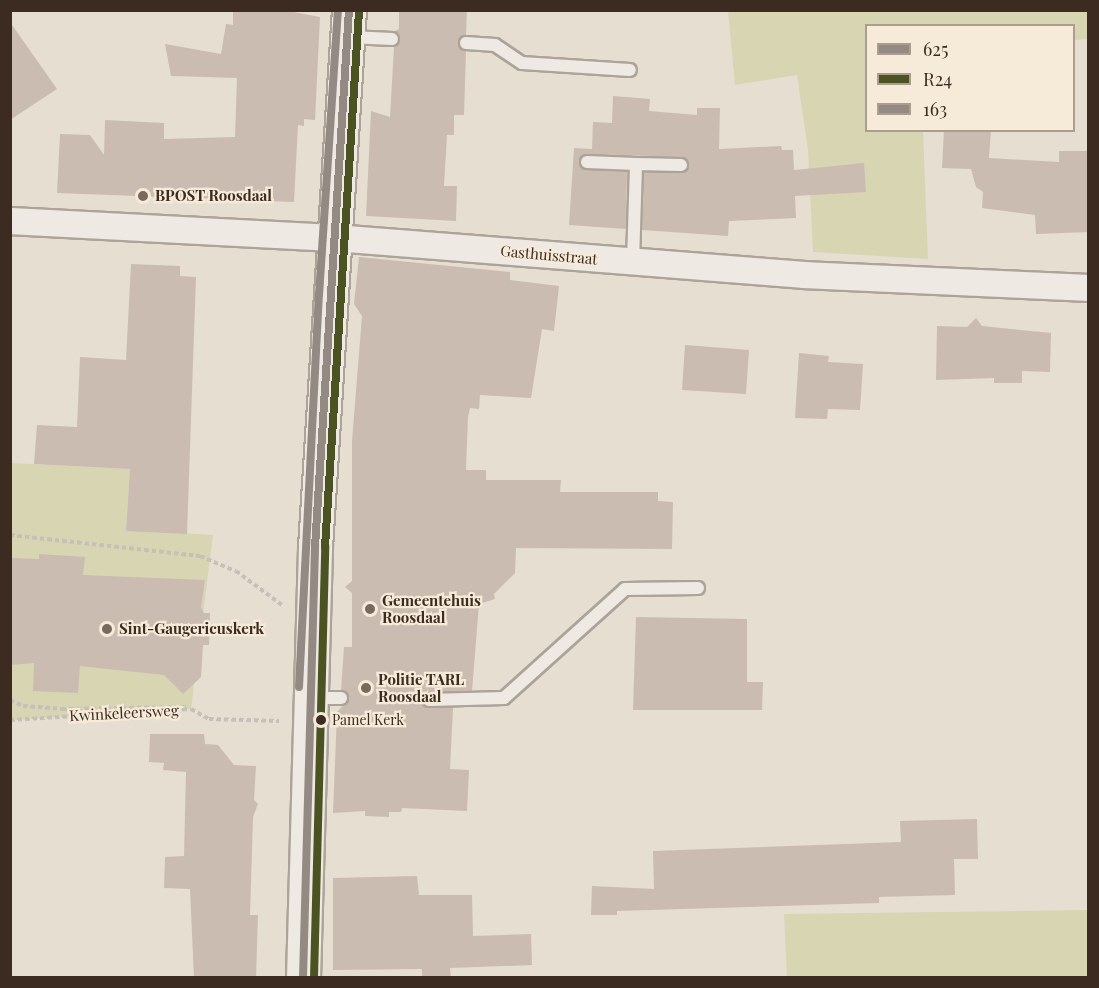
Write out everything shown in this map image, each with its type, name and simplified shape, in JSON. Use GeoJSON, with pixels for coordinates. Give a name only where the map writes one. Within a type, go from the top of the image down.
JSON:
{"type":"FeatureCollection","features":[{"type":"Feature","properties":{"kind":"main road"},"geometry":{"type":"LineString","coordinates":[[303,978],[311,626],[349,24]]}},
{"type":"Feature","properties":{"kind":"street","name":"Gasthuisstraat"},"geometry":{"type":"LineString","coordinates":[[11,218],[334,238],[805,275],[1089,288]]}},
{"type":"Feature","properties":{"kind":"lane"},"geometry":{"type":"LineString","coordinates":[[349,24],[392,39]]}},
{"type":"Feature","properties":{"kind":"lane"},"geometry":{"type":"LineString","coordinates":[[466,44],[495,45],[522,63],[630,70]]}},
{"type":"Feature","properties":{"kind":"lane"},"geometry":{"type":"LineString","coordinates":[[586,162],[681,165]]}},
{"type":"Feature","properties":{"kind":"lane"},"geometry":{"type":"LineString","coordinates":[[633,261],[636,164]]}},
{"type":"Feature","properties":{"kind":"lane"},"geometry":{"type":"LineString","coordinates":[[429,700],[504,698],[625,589],[698,588]]}},
{"type":"Feature","properties":{"kind":"lane"},"geometry":{"type":"LineString","coordinates":[[308,710],[341,698]]}},
{"type":"Feature","properties":{"kind":"path"},"geometry":{"type":"LineString","coordinates":[[10,535],[200,556],[236,572],[311,626]]}},
{"type":"Feature","properties":{"kind":"path"},"geometry":{"type":"LineString","coordinates":[[10,700],[22,706],[62,709],[191,709]]}},
{"type":"Feature","properties":{"kind":"path","name":"Kwinkeleersweg"},"geometry":{"type":"LineString","coordinates":[[10,720],[191,709],[209,719],[308,710]]}},
{"type":"Feature","properties":{"kind":"shaded area"},"geometry":{"type":"Polygon","coordinates":[[[728,11],[1088,11],[1088,39],[1075,40],[1075,24],[865,24],[865,132],[923,132],[928,259],[813,252],[808,150],[797,75],[735,85],[728,11]]]}},
{"type":"Feature","properties":{"kind":"shaded area"},"geometry":{"type":"Polygon","coordinates":[[[11,463],[130,469],[126,530],[213,535],[191,709],[11,720],[11,463]]]}},
{"type":"Feature","properties":{"kind":"shaded area"},"geometry":{"type":"Polygon","coordinates":[[[1088,910],[1088,977],[787,977],[784,914],[1088,910]]]}},
{"type":"Feature","properties":{"kind":"building"},"geometry":{"type":"Polygon","coordinates":[[[233,10],[283,10],[320,17],[315,120],[304,119],[304,126],[298,125],[294,202],[57,193],[60,134],[90,135],[104,155],[105,120],[164,123],[164,139],[235,137],[237,78],[171,76],[165,44],[221,54],[226,24],[233,25],[233,10]]]}},
{"type":"Feature","properties":{"kind":"building"},"geometry":{"type":"Polygon","coordinates":[[[399,10],[467,10],[466,35],[458,43],[466,51],[464,115],[454,115],[454,135],[447,135],[444,186],[457,186],[456,221],[366,216],[371,111],[390,117],[394,47],[400,40],[395,31],[399,29],[399,10]]]}},
{"type":"Feature","properties":{"kind":"building"},"geometry":{"type":"Polygon","coordinates":[[[10,22],[57,89],[10,120],[10,22]]]}},
{"type":"Feature","properties":{"kind":"building"},"geometry":{"type":"Polygon","coordinates":[[[613,96],[650,99],[649,111],[697,115],[697,108],[720,108],[719,149],[781,146],[782,150],[793,150],[794,170],[864,163],[866,192],[795,196],[796,218],[729,221],[728,236],[642,230],[644,172],[684,172],[688,161],[681,157],[587,154],[579,161],[583,169],[627,172],[626,229],[569,225],[574,148],[592,149],[593,122],[612,123],[613,96]]]}},
{"type":"Feature","properties":{"kind":"building"},"geometry":{"type":"Polygon","coordinates":[[[944,132],[991,132],[989,158],[1059,162],[1059,151],[1089,151],[1089,232],[1036,234],[1035,215],[982,208],[983,192],[976,187],[971,169],[942,168],[944,132]]]}},
{"type":"Feature","properties":{"kind":"building"},"geometry":{"type":"Polygon","coordinates":[[[359,257],[510,272],[510,280],[559,286],[554,331],[542,329],[531,398],[480,395],[479,409],[470,408],[468,417],[466,470],[486,470],[486,480],[561,480],[560,492],[658,492],[658,501],[673,502],[672,549],[516,548],[515,573],[494,594],[495,599],[479,604],[472,691],[428,692],[421,700],[426,707],[453,708],[450,769],[469,770],[467,811],[402,808],[401,812],[389,812],[389,817],[365,816],[365,811],[333,813],[337,712],[349,699],[341,690],[344,647],[352,647],[352,593],[345,587],[352,581],[352,441],[362,316],[354,304],[359,257]]]}},
{"type":"Feature","properties":{"kind":"building"},"geometry":{"type":"Polygon","coordinates":[[[131,264],[180,266],[180,276],[196,277],[187,534],[126,531],[130,469],[34,464],[37,425],[77,427],[80,357],[126,360],[131,264]]]}},
{"type":"Feature","properties":{"kind":"building"},"geometry":{"type":"Polygon","coordinates":[[[976,318],[982,326],[1051,333],[1050,372],[1022,371],[1022,383],[994,383],[994,378],[936,380],[937,326],[967,327],[976,318]]]}},
{"type":"Feature","properties":{"kind":"building"},"geometry":{"type":"Polygon","coordinates":[[[685,345],[749,350],[746,394],[682,390],[685,345]]]}},
{"type":"Feature","properties":{"kind":"building"},"geometry":{"type":"Polygon","coordinates":[[[799,353],[829,356],[828,362],[863,364],[860,410],[828,409],[827,419],[795,418],[799,353]]]}},
{"type":"Feature","properties":{"kind":"building","name":"Sint-Gaugericuskerk"},"geometry":{"type":"Polygon","coordinates":[[[39,554],[85,557],[83,575],[205,580],[201,607],[204,613],[210,613],[209,645],[203,645],[201,677],[183,694],[164,675],[80,666],[78,693],[33,691],[34,663],[10,665],[10,558],[39,559],[39,554]]]}},
{"type":"Feature","properties":{"kind":"building"},"geometry":{"type":"Polygon","coordinates":[[[636,617],[747,619],[747,682],[763,682],[762,710],[633,710],[636,617]]]}},
{"type":"Feature","properties":{"kind":"building"},"geometry":{"type":"Polygon","coordinates":[[[150,734],[204,734],[205,744],[218,745],[234,765],[256,766],[254,800],[258,804],[253,817],[250,915],[258,915],[256,978],[194,978],[190,889],[164,888],[165,857],[184,856],[186,772],[163,770],[164,763],[149,762],[150,734]]]}},
{"type":"Feature","properties":{"kind":"building"},"geometry":{"type":"Polygon","coordinates":[[[977,819],[978,859],[954,859],[955,895],[879,897],[879,903],[617,911],[617,915],[591,915],[592,886],[654,889],[653,851],[901,842],[900,821],[977,819]]]}},
{"type":"Feature","properties":{"kind":"building"},"geometry":{"type":"Polygon","coordinates":[[[417,876],[419,895],[472,895],[473,936],[531,934],[532,965],[450,968],[451,978],[422,978],[422,969],[333,970],[333,878],[417,876]]]}},
{"type":"Feature","properties":{"kind":"transit line","name":"163"},"geometry":{"type":"LineString","coordinates":[[299,687],[319,295],[338,10]]}},
{"type":"Feature","properties":{"kind":"transit line","name":"625"},"geometry":{"type":"LineString","coordinates":[[303,978],[315,547],[349,10]]}},
{"type":"Feature","properties":{"kind":"transit line","name":"R24"},"geometry":{"type":"LineString","coordinates":[[314,978],[325,547],[359,11]]}},
{"type":"Feature","properties":{"kind":"place","name":"BPOST Roosdaal"},"geometry":{"type":"Point","coordinates":[143,196]}},
{"type":"Feature","properties":{"kind":"place","name":"Gemeentehuis Roosdaal"},"geometry":{"type":"Point","coordinates":[370,609]}},
{"type":"Feature","properties":{"kind":"place","name":"Sint-Gaugericuskerk"},"geometry":{"type":"Point","coordinates":[107,629]}},
{"type":"Feature","properties":{"kind":"place","name":"Politie TARL Roosdaal"},"geometry":{"type":"Point","coordinates":[366,688]}},
{"type":"Feature","properties":{"kind":"place","name":"Pamel Kerk"},"geometry":{"type":"Point","coordinates":[321,720]}}]}
